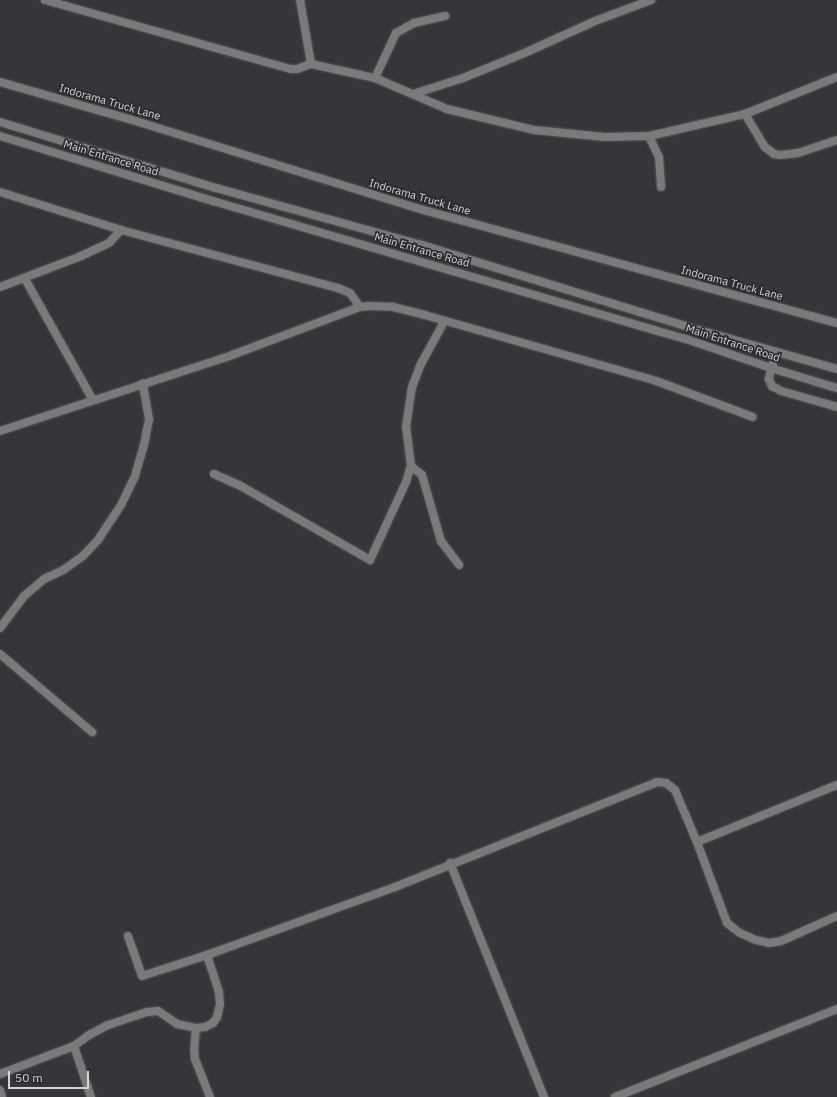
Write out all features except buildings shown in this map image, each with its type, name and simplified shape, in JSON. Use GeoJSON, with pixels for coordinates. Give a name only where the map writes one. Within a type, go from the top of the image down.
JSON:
{"type":"FeatureCollection","features":[{"type":"Feature","properties":{"kind":"street"},"geometry":{"type":"LineString","coordinates":[[45,0],[290,69],[297,69],[311,64],[376,78],[447,109],[534,130],[605,137],[649,136],[745,114],[837,77]]}},
{"type":"Feature","properties":{"kind":"street"},"geometry":{"type":"LineString","coordinates":[[300,0],[311,64]]}},
{"type":"Feature","properties":{"kind":"street"},"geometry":{"type":"LineString","coordinates":[[413,94],[463,78],[529,51],[595,21],[651,0]]}},
{"type":"Feature","properties":{"kind":"street"},"geometry":{"type":"LineString","coordinates":[[376,78],[396,33],[414,23],[445,16]]}},
{"type":"Feature","properties":{"kind":"street","name":"Indorama Truck Lane"},"geometry":{"type":"LineString","coordinates":[[0,82],[137,121],[427,211],[837,323]]}},
{"type":"Feature","properties":{"kind":"street"},"geometry":{"type":"LineString","coordinates":[[745,114],[764,147],[774,154],[781,155],[798,153],[837,140]]}},
{"type":"Feature","properties":{"kind":"street"},"geometry":{"type":"LineString","coordinates":[[0,122],[216,188],[422,245],[688,327],[837,369]]}},
{"type":"Feature","properties":{"kind":"street","name":"Main Entrance Road"},"geometry":{"type":"LineString","coordinates":[[0,136],[213,201],[683,338],[771,368],[837,388]]}},
{"type":"Feature","properties":{"kind":"street"},"geometry":{"type":"LineString","coordinates":[[649,136],[659,157],[661,187]]}},
{"type":"Feature","properties":{"kind":"street"},"geometry":{"type":"LineString","coordinates":[[0,192],[121,230],[338,288],[350,293],[360,307]]}},
{"type":"Feature","properties":{"kind":"street"},"geometry":{"type":"LineString","coordinates":[[0,287],[25,279],[109,243],[121,230]]}},
{"type":"Feature","properties":{"kind":"street"},"geometry":{"type":"LineString","coordinates":[[25,279],[93,400]]}},
{"type":"Feature","properties":{"kind":"street"},"geometry":{"type":"LineString","coordinates":[[0,431],[232,355],[360,307],[393,307],[656,381],[753,417]]}},
{"type":"Feature","properties":{"kind":"street"},"geometry":{"type":"LineString","coordinates":[[214,474],[239,485],[370,560],[406,482],[411,466],[406,427],[412,387],[444,322]]}},
{"type":"Feature","properties":{"kind":"street"},"geometry":{"type":"LineString","coordinates":[[776,352],[769,379],[772,386],[781,391],[837,407]]}},
{"type":"Feature","properties":{"kind":"street"},"geometry":{"type":"LineString","coordinates":[[0,628],[24,596],[44,579],[63,570],[83,556],[98,540],[121,504],[135,476],[144,445],[149,419],[143,384]]}},
{"type":"Feature","properties":{"kind":"street"},"geometry":{"type":"LineString","coordinates":[[411,466],[422,476],[441,542],[459,565]]}},
{"type":"Feature","properties":{"kind":"street"},"geometry":{"type":"LineString","coordinates":[[0,654],[92,732]]}},
{"type":"Feature","properties":{"kind":"street"},"geometry":{"type":"LineString","coordinates":[[128,936],[142,976],[207,955],[395,887],[450,863],[657,782],[666,783],[675,790],[698,842],[727,923],[740,933],[756,940],[769,943],[781,941],[837,916]]}},
{"type":"Feature","properties":{"kind":"street"},"geometry":{"type":"LineString","coordinates":[[698,842],[837,785]]}},
{"type":"Feature","properties":{"kind":"street"},"geometry":{"type":"LineString","coordinates":[[450,863],[544,1097]]}},
{"type":"Feature","properties":{"kind":"street"},"geometry":{"type":"LineString","coordinates":[[0,1074],[74,1046],[89,1035],[108,1025],[148,1012],[158,1011],[177,1024],[196,1028],[205,1027],[213,1023],[218,1017],[220,1004],[219,992],[207,955]]}},
{"type":"Feature","properties":{"kind":"street"},"geometry":{"type":"LineString","coordinates":[[615,1097],[837,1009]]}},
{"type":"Feature","properties":{"kind":"street"},"geometry":{"type":"LineString","coordinates":[[196,1028],[194,1049],[210,1097]]}},
{"type":"Feature","properties":{"kind":"street"},"geometry":{"type":"LineString","coordinates":[[74,1046],[91,1097]]}},
{"type":"Feature","properties":{"kind":"street"},"geometry":{"type":"LineString","coordinates":[[0,1090],[2,1097]]}}]}
